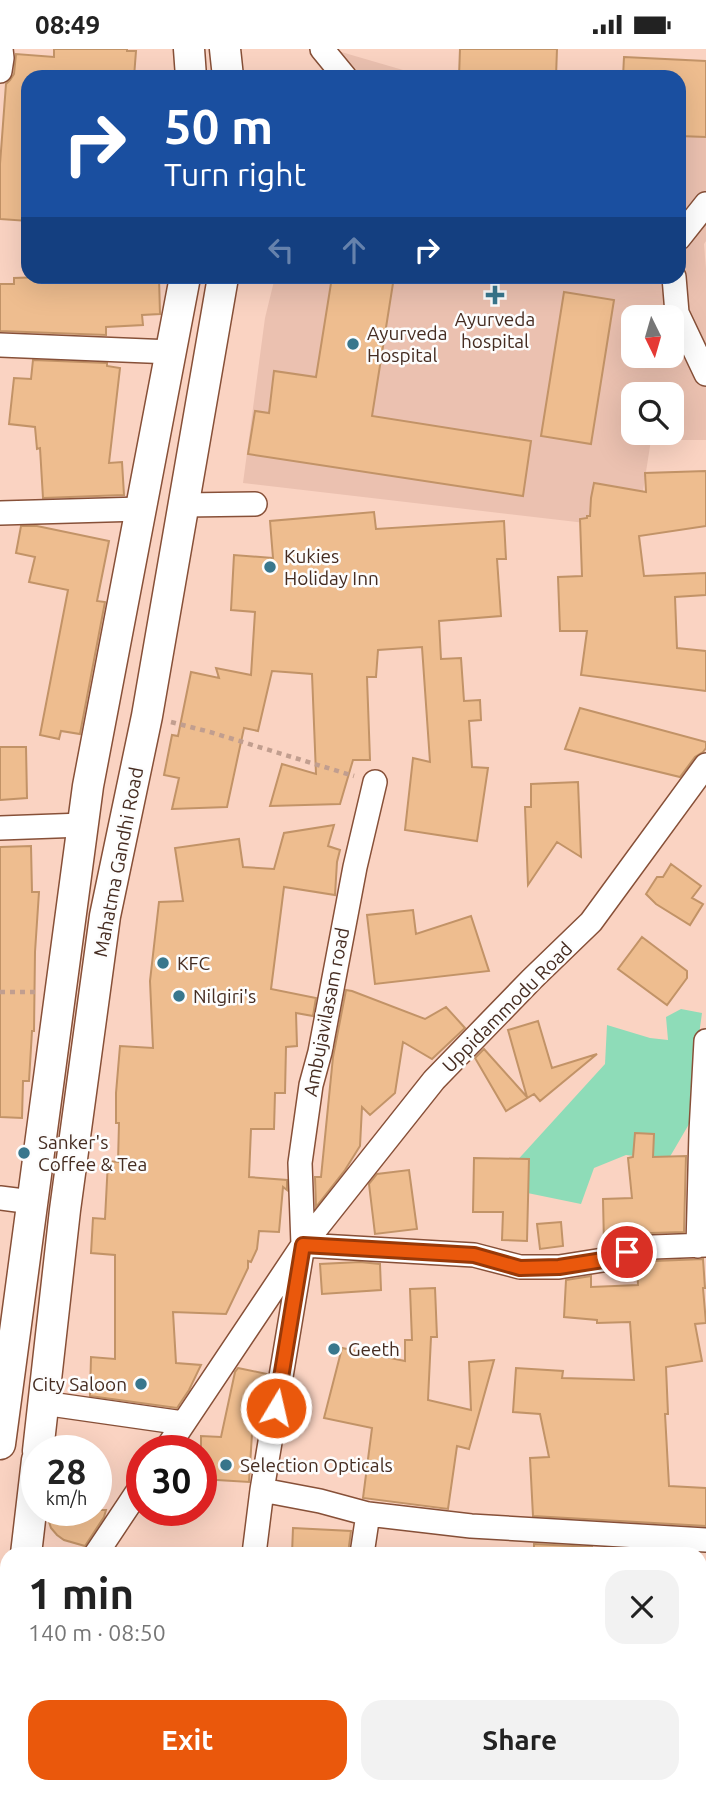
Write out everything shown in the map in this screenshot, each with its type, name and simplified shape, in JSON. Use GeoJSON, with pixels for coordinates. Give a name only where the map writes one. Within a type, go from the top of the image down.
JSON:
{"type":"FeatureCollection","features":[{"type":"Feature","properties":{"kind":"main road"},"geometry":{"type":"LineString","coordinates":[[190,49],[191,70]]}},
{"type":"Feature","properties":{"kind":"main road"},"geometry":{"type":"LineString","coordinates":[[225,49],[227,70]]}},
{"type":"Feature","properties":{"kind":"main road","name":"Mahatma Gandhi Road"},"geometry":{"type":"LineString","coordinates":[[1,1427],[88,786],[184,284]]}},
{"type":"Feature","properties":{"kind":"main road","name":"Mahatma Gandhi Road"},"geometry":{"type":"LineString","coordinates":[[40,1435],[65,1210],[105,916],[147,716],[222,284]]}},
{"type":"Feature","properties":{"kind":"main road"},"geometry":{"type":"LineString","coordinates":[[27,1547],[29,1526]]}},
{"type":"Feature","properties":{"kind":"street"},"geometry":{"type":"LineString","coordinates":[[0,71],[1,49]]}},
{"type":"Feature","properties":{"kind":"street"},"geometry":{"type":"LineString","coordinates":[[322,49],[339,70]]}},
{"type":"Feature","properties":{"kind":"street"},"geometry":{"type":"LineString","coordinates":[[686,230],[706,204]]}},
{"type":"Feature","properties":{"kind":"street"},"geometry":{"type":"LineString","coordinates":[[675,284],[677,313],[705,370]]}},
{"type":"Feature","properties":{"kind":"street"},"geometry":{"type":"LineString","coordinates":[[0,345],[172,352]]}},
{"type":"Feature","properties":{"kind":"street"},"geometry":{"type":"LineString","coordinates":[[184,505],[255,504]]}},
{"type":"Feature","properties":{"kind":"street"},"geometry":{"type":"LineString","coordinates":[[0,513],[141,509]]}},
{"type":"Feature","properties":{"kind":"street","name":"Uppidammodu Road"},"geometry":{"type":"LineString","coordinates":[[175,1435],[303,1245],[434,1080],[591,922],[706,765]]}},
{"type":"Feature","properties":{"kind":"street","name":"Ambujavilasam road"},"geometry":{"type":"LineString","coordinates":[[255,1547],[303,1245],[300,1163],[311,1085],[375,782]]}},
{"type":"Feature","properties":{"kind":"street"},"geometry":{"type":"LineString","coordinates":[[0,828],[83,825]]}},
{"type":"Feature","properties":{"kind":"street"},"geometry":{"type":"LineString","coordinates":[[303,1245],[474,1255],[520,1268],[559,1267],[603,1260],[653,1247],[702,1245],[701,1132],[706,1041]]}},
{"type":"Feature","properties":{"kind":"street"},"geometry":{"type":"LineString","coordinates":[[0,1198],[32,1202]]}},
{"type":"Feature","properties":{"kind":"street"},"geometry":{"type":"LineString","coordinates":[[44,1403],[183,1423]]}},
{"type":"Feature","properties":{"kind":"street"},"geometry":{"type":"LineString","coordinates":[[262,1490],[368,1514],[471,1526],[706,1540]]}},
{"type":"Feature","properties":{"kind":"street"},"geometry":{"type":"LineString","coordinates":[[101,1547],[126,1509]]}},
{"type":"Feature","properties":{"kind":"street"},"geometry":{"type":"LineString","coordinates":[[363,1547],[368,1514]]}},
{"type":"Feature","properties":{"kind":"path"},"geometry":{"type":"LineString","coordinates":[[147,716],[375,782]]}},
{"type":"Feature","properties":{"kind":"path"},"geometry":{"type":"LineString","coordinates":[[0,992],[39,992]]}},
{"type":"Feature","properties":{"kind":"shaded area"},"geometry":{"type":"Polygon","coordinates":[[[326,49],[331,49],[403,70],[322,70],[326,49]]]}},
{"type":"Feature","properties":{"kind":"shaded area"},"geometry":{"type":"Polygon","coordinates":[[[686,123],[706,126],[706,440],[684,440],[684,382],[621,382],[621,445],[650,445],[637,529],[243,483],[265,318],[273,284],[686,284],[686,123]]]}},
{"type":"Feature","properties":{"kind":"green space"},"geometry":{"type":"Polygon","coordinates":[[[681,1009],[702,1013],[694,1071],[692,1119],[668,1160],[626,1155],[594,1168],[581,1204],[494,1186],[605,1064],[607,1025],[650,1038],[668,1040],[666,1017],[681,1009]]]}},
{"type":"Feature","properties":{"kind":"building"},"geometry":{"type":"Polygon","coordinates":[[[54,49],[136,51],[135,70],[21,70],[21,220],[0,219],[0,164],[6,84],[14,74],[16,54],[54,57],[54,49]]]}},
{"type":"Feature","properties":{"kind":"building"},"geometry":{"type":"Polygon","coordinates":[[[460,49],[557,49],[556,70],[459,70],[460,49]]]}},
{"type":"Feature","properties":{"kind":"building"},"geometry":{"type":"Polygon","coordinates":[[[624,57],[706,61],[706,137],[686,136],[686,70],[623,70],[624,57]]]}},
{"type":"Feature","properties":{"kind":"building"},"geometry":{"type":"Polygon","coordinates":[[[14,278],[21,278],[21,284],[159,284],[160,314],[142,315],[143,325],[106,327],[106,335],[0,331],[0,284],[14,284],[14,278]]]}},
{"type":"Feature","properties":{"kind":"building","name":"Ayurveda Hospital"},"geometry":{"type":"Polygon","coordinates":[[[331,284],[393,284],[372,416],[531,441],[523,496],[248,454],[255,411],[269,413],[274,371],[316,377],[331,284]]]}},
{"type":"Feature","properties":{"kind":"building"},"geometry":{"type":"Polygon","coordinates":[[[564,292],[614,300],[591,444],[541,436],[564,292]]]}},
{"type":"Feature","properties":{"kind":"building"},"geometry":{"type":"Polygon","coordinates":[[[33,360],[107,363],[107,366],[120,368],[109,463],[122,462],[124,495],[43,498],[40,448],[37,449],[35,427],[9,424],[14,378],[31,379],[33,360]]]}},
{"type":"Feature","properties":{"kind":"building"},"geometry":{"type":"Polygon","coordinates":[[[706,471],[706,526],[639,536],[644,576],[706,573],[706,595],[675,597],[677,648],[706,651],[706,691],[581,675],[587,631],[560,631],[558,577],[582,576],[580,519],[590,516],[594,483],[646,492],[645,473],[706,471]]]}},
{"type":"Feature","properties":{"kind":"building"},"geometry":{"type":"Polygon","coordinates":[[[374,512],[376,529],[504,521],[506,559],[497,559],[501,616],[439,621],[441,659],[461,658],[464,701],[480,700],[481,720],[469,721],[472,767],[488,768],[477,841],[405,830],[413,758],[430,762],[422,647],[378,650],[376,677],[367,677],[370,760],[353,760],[340,804],[270,806],[282,764],[316,774],[312,674],[272,671],[258,731],[244,728],[227,807],[172,809],[179,778],[164,775],[172,735],[178,736],[191,672],[219,678],[216,668],[251,675],[255,612],[231,610],[234,555],[273,558],[270,521],[374,512]]]}},
{"type":"Feature","properties":{"kind":"building"},"geometry":{"type":"Polygon","coordinates":[[[21,526],[37,526],[109,541],[97,601],[105,602],[80,734],[61,731],[59,739],[40,735],[68,590],[29,582],[35,557],[16,553],[21,526]]]}},
{"type":"Feature","properties":{"kind":"building"},"geometry":{"type":"Polygon","coordinates":[[[580,708],[706,742],[706,748],[695,757],[680,777],[565,749],[580,708]]]}},
{"type":"Feature","properties":{"kind":"building"},"geometry":{"type":"Polygon","coordinates":[[[0,747],[26,747],[27,798],[0,800],[0,747]]]}},
{"type":"Feature","properties":{"kind":"building"},"geometry":{"type":"Polygon","coordinates":[[[578,782],[581,857],[557,842],[528,885],[525,807],[531,807],[531,784],[578,782]]]}},
{"type":"Feature","properties":{"kind":"building"},"geometry":{"type":"Polygon","coordinates":[[[334,825],[328,846],[340,850],[335,895],[284,887],[271,989],[316,998],[313,1016],[296,1013],[297,1046],[286,1047],[285,1093],[275,1093],[274,1129],[251,1129],[249,1177],[287,1180],[287,1190],[283,1187],[279,1232],[259,1231],[257,1249],[251,1262],[248,1261],[248,1268],[226,1314],[173,1312],[176,1363],[201,1365],[177,1408],[90,1396],[91,1357],[115,1359],[115,1255],[91,1253],[93,1218],[105,1219],[108,1161],[118,1162],[119,1123],[116,1123],[116,1093],[120,1046],[153,1048],[150,981],[159,902],[183,901],[175,848],[239,839],[243,867],[274,869],[284,833],[334,825]]]}},
{"type":"Feature","properties":{"kind":"building"},"geometry":{"type":"Polygon","coordinates":[[[31,846],[32,892],[39,892],[34,1031],[29,1081],[23,1081],[22,1118],[0,1117],[0,847],[31,846]]]}},
{"type":"Feature","properties":{"kind":"building"},"geometry":{"type":"Polygon","coordinates":[[[671,864],[701,886],[692,898],[703,904],[690,925],[656,904],[646,894],[657,877],[663,877],[671,864]]]}},
{"type":"Feature","properties":{"kind":"building"},"geometry":{"type":"Polygon","coordinates":[[[413,910],[416,934],[471,916],[489,971],[375,984],[367,915],[413,910]]]}},
{"type":"Feature","properties":{"kind":"building"},"geometry":{"type":"Polygon","coordinates":[[[642,937],[687,971],[687,978],[667,1005],[618,969],[642,937]]]}},
{"type":"Feature","properties":{"kind":"building"},"geometry":{"type":"Polygon","coordinates":[[[346,990],[425,1019],[446,1007],[465,1028],[432,1059],[403,1042],[395,1093],[370,1115],[362,1107],[360,1146],[316,1207],[315,1177],[321,1177],[333,1057],[346,990]]]}},
{"type":"Feature","properties":{"kind":"building"},"geometry":{"type":"Polygon","coordinates":[[[538,1021],[552,1068],[597,1054],[540,1101],[534,1094],[506,1111],[475,1058],[484,1049],[527,1097],[508,1030],[538,1021]]]}},
{"type":"Feature","properties":{"kind":"building"},"geometry":{"type":"Polygon","coordinates":[[[635,1133],[654,1134],[653,1157],[686,1156],[684,1232],[651,1233],[604,1245],[603,1199],[632,1198],[628,1158],[633,1157],[635,1133]]]}},
{"type":"Feature","properties":{"kind":"building"},"geometry":{"type":"Polygon","coordinates":[[[474,1158],[529,1159],[527,1241],[502,1240],[503,1212],[473,1212],[474,1158]]]}},
{"type":"Feature","properties":{"kind":"building"},"geometry":{"type":"Polygon","coordinates":[[[409,1170],[417,1229],[375,1234],[369,1184],[377,1174],[409,1170]]]}},
{"type":"Feature","properties":{"kind":"building"},"geometry":{"type":"Polygon","coordinates":[[[561,1222],[563,1246],[540,1249],[537,1224],[561,1222]]]}},
{"type":"Feature","properties":{"kind":"building"},"geometry":{"type":"Polygon","coordinates":[[[703,1259],[706,1323],[695,1324],[702,1361],[666,1367],[668,1414],[665,1414],[669,1486],[706,1488],[706,1526],[533,1516],[530,1458],[549,1457],[540,1414],[513,1412],[516,1368],[563,1371],[562,1378],[634,1380],[630,1322],[597,1323],[597,1320],[564,1317],[566,1280],[591,1276],[591,1287],[638,1285],[637,1264],[703,1259]]]}},
{"type":"Feature","properties":{"kind":"building"},"geometry":{"type":"Polygon","coordinates":[[[320,1264],[380,1264],[381,1290],[322,1294],[320,1264]]]}},
{"type":"Feature","properties":{"kind":"building"},"geometry":{"type":"Polygon","coordinates":[[[435,1288],[437,1337],[431,1337],[428,1400],[471,1410],[469,1362],[494,1360],[469,1449],[457,1446],[448,1509],[363,1498],[372,1428],[324,1418],[342,1348],[405,1361],[405,1340],[412,1340],[410,1289],[435,1288]]]}},
{"type":"Feature","properties":{"kind":"building"},"geometry":{"type":"Polygon","coordinates":[[[238,1368],[267,1374],[257,1435],[252,1434],[249,1482],[217,1480],[217,1437],[221,1437],[238,1368]]]}},
{"type":"Feature","properties":{"kind":"building"},"geometry":{"type":"Polygon","coordinates":[[[50,1526],[98,1526],[85,1546],[64,1540],[50,1526]]]}},
{"type":"Feature","properties":{"kind":"building"},"geometry":{"type":"Polygon","coordinates":[[[293,1528],[351,1531],[349,1547],[292,1547],[293,1528]]]}},
{"type":"Feature","properties":{"kind":"building"},"geometry":{"type":"Polygon","coordinates":[[[534,1544],[592,1547],[534,1547],[534,1544]]]}},
{"type":"Feature","properties":{"kind":"place","name":"Ayurveda hospital"},"geometry":{"type":"Point","coordinates":[495,295]}},
{"type":"Feature","properties":{"kind":"place","name":"Ayurveda Hospital"},"geometry":{"type":"Point","coordinates":[353,344]}},
{"type":"Feature","properties":{"kind":"place","name":"Kukies Holiday Inn"},"geometry":{"type":"Point","coordinates":[270,567]}},
{"type":"Feature","properties":{"kind":"place","name":"KFC"},"geometry":{"type":"Point","coordinates":[163,963]}},
{"type":"Feature","properties":{"kind":"place","name":"Nilgiri's"},"geometry":{"type":"Point","coordinates":[179,996]}},
{"type":"Feature","properties":{"kind":"place","name":"Sanker's Coffee & Tea"},"geometry":{"type":"Point","coordinates":[24,1153]}},
{"type":"Feature","properties":{"kind":"place","name":"Geeth"},"geometry":{"type":"Point","coordinates":[334,1349]}},
{"type":"Feature","properties":{"kind":"place","name":"City Saloon"},"geometry":{"type":"Point","coordinates":[141,1384]}},
{"type":"Feature","properties":{"kind":"place","name":"Selection Opticals"},"geometry":{"type":"Point","coordinates":[226,1465]}},
{"type":"Feature","properties":{"kind":"route"},"geometry":{"type":"LineString","coordinates":[[276,1408],[303,1245],[474,1255],[520,1268],[559,1267],[603,1260],[627,1252]]}}]}
